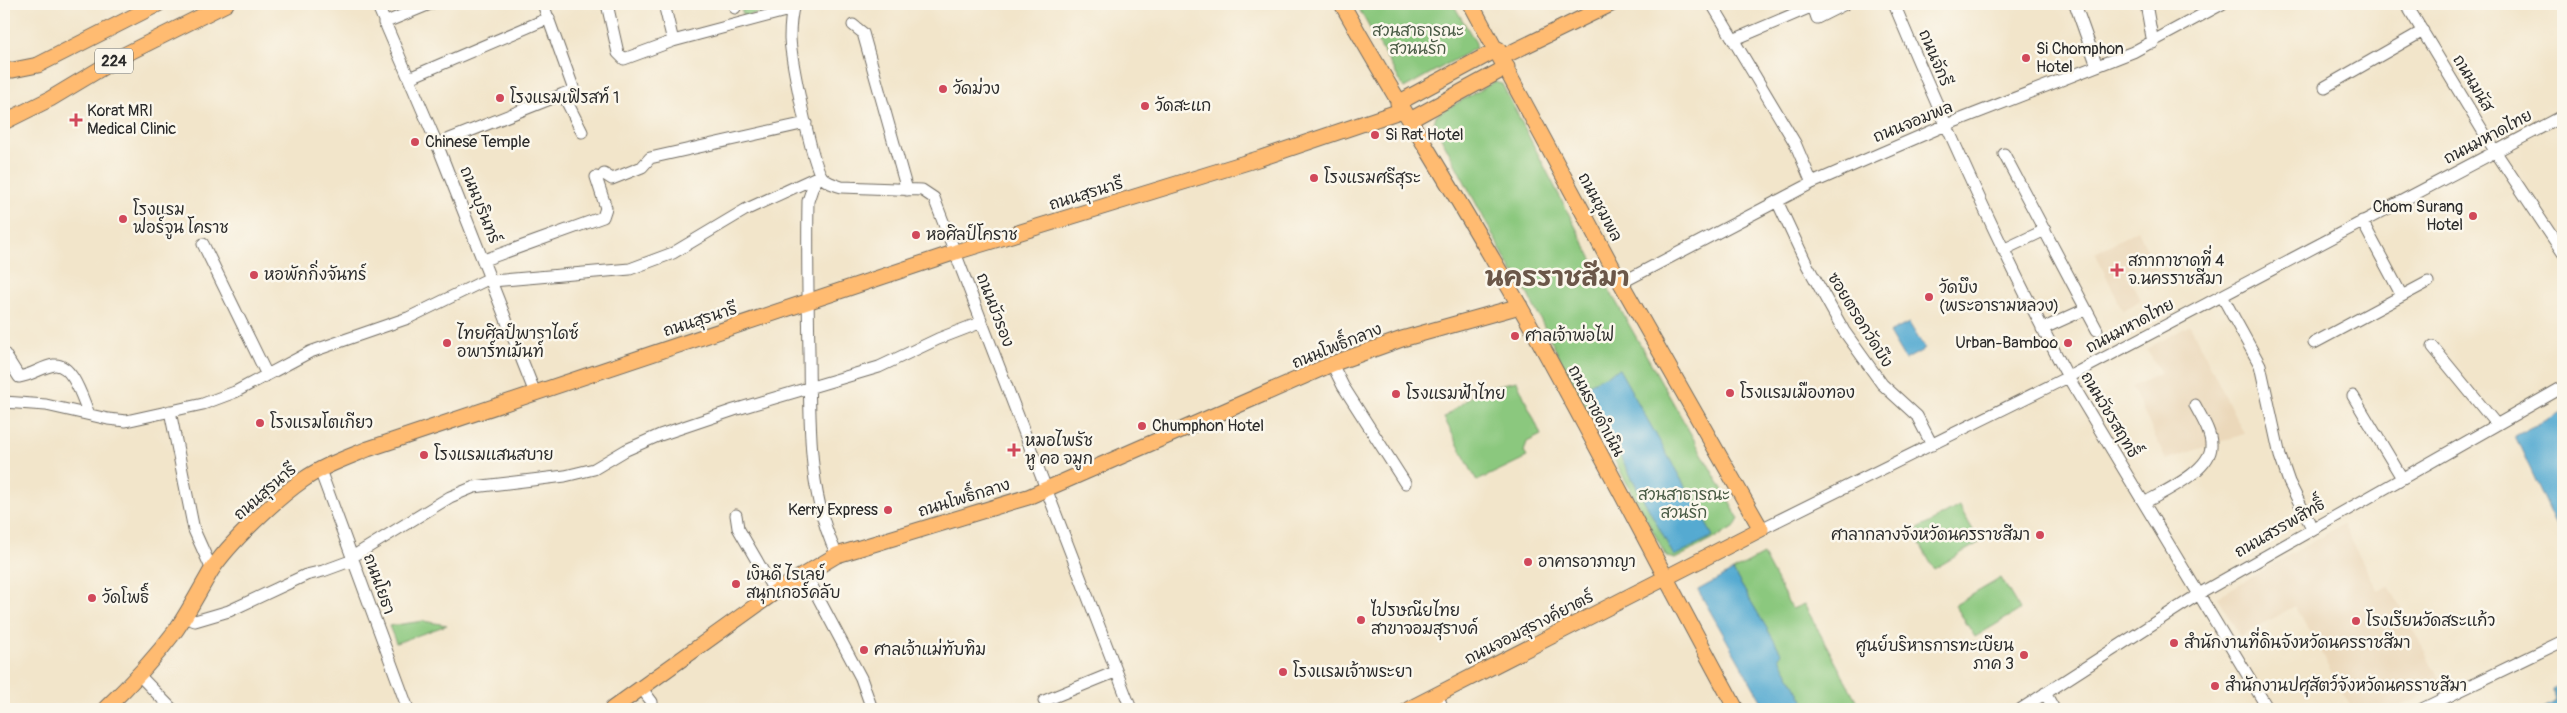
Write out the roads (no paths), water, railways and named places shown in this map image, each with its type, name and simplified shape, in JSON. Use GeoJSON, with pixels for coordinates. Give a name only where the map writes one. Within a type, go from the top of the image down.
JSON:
{"type":"FeatureCollection","features":[{"type":"Feature","properties":{"kind":"main road","name":"224"},"geometry":{"type":"LineString","coordinates":[[4,70],[38,66],[158,4]]}},
{"type":"Feature","properties":{"kind":"main road","name":"224"},"geometry":{"type":"LineString","coordinates":[[4,122],[50,99],[120,57],[226,4]]}},
{"type":"Feature","properties":{"kind":"main road","name":"ถนนราชดำเนิน"},"geometry":{"type":"LineString","coordinates":[[1342,4],[1520,306],[1736,709]]}},
{"type":"Feature","properties":{"kind":"main road","name":"ถนนชุมพล"},"geometry":{"type":"LineString","coordinates":[[1472,4],[1621,283],[1760,529]]}},
{"type":"Feature","properties":{"kind":"main road"},"geometry":{"type":"LineString","coordinates":[[1404,111],[1502,58],[1611,4]]}},
{"type":"Feature","properties":{"kind":"main road"},"geometry":{"type":"LineString","coordinates":[[1404,111],[1502,58]]}},
{"type":"Feature","properties":{"kind":"main road","name":"ถนนสุรนารี"},"geometry":{"type":"LineString","coordinates":[[105,709],[138,674],[184,617],[212,570],[248,528],[302,480],[320,470],[368,449],[956,252],[1261,158],[1404,111]]}},
{"type":"Feature","properties":{"kind":"main road","name":"ถนนโพธิ์กลาง"},"geometry":{"type":"LineString","coordinates":[[612,709],[775,592],[838,555],[1046,490],[1332,364],[1402,338],[1520,306]]}},
{"type":"Feature","properties":{"kind":"main road","name":"ถนนจอมสุรางค์ยาตร์"},"geometry":{"type":"LineString","coordinates":[[1409,709],[1760,529]]}},
{"type":"Feature","properties":{"kind":"street","name":"ถนนบุรินทร์"},"geometry":{"type":"LineString","coordinates":[[377,4],[437,144],[535,393]]}},
{"type":"Feature","properties":{"kind":"street"},"geometry":{"type":"LineString","coordinates":[[384,23],[430,4]]}},
{"type":"Feature","properties":{"kind":"street"},"geometry":{"type":"LineString","coordinates":[[437,144],[574,90],[543,4]]}},
{"type":"Feature","properties":{"kind":"street"},"geometry":{"type":"LineString","coordinates":[[607,4],[620,57],[624,59],[673,41],[793,7],[790,40],[806,123],[820,175],[813,186],[808,201],[810,389],[819,506],[824,524],[838,555]]}},
{"type":"Feature","properties":{"kind":"street"},"geometry":{"type":"LineString","coordinates":[[664,4],[673,41]]}},
{"type":"Feature","properties":{"kind":"street"},"geometry":{"type":"LineString","coordinates":[[1712,4],[1795,143],[1812,183]]}},
{"type":"Feature","properties":{"kind":"street"},"geometry":{"type":"LineString","coordinates":[[1733,40],[1812,6],[1817,18],[1845,4]]}},
{"type":"Feature","properties":{"kind":"street","name":"ถนนจักรี"},"geometry":{"type":"LineString","coordinates":[[1894,4],[1946,125]]}},
{"type":"Feature","properties":{"kind":"street"},"geometry":{"type":"LineString","coordinates":[[2075,4],[2097,66]]}},
{"type":"Feature","properties":{"kind":"street"},"geometry":{"type":"LineString","coordinates":[[2146,4],[2152,43]]}},
{"type":"Feature","properties":{"kind":"street","name":"ถนนจอมพล"},"geometry":{"type":"LineString","coordinates":[[1621,283],[1812,183],[1946,125],[2152,43],[2222,4]]}},
{"type":"Feature","properties":{"kind":"street","name":"ถนนมนัส"},"geometry":{"type":"LineString","coordinates":[[2406,4],[2495,150],[2563,253]]}},
{"type":"Feature","properties":{"kind":"street"},"geometry":{"type":"LineString","coordinates":[[409,78],[549,18]]}},
{"type":"Feature","properties":{"kind":"street"},"geometry":{"type":"LineString","coordinates":[[853,25],[863,33],[907,190]]}},
{"type":"Feature","properties":{"kind":"street"},"geometry":{"type":"LineString","coordinates":[[2325,87],[2423,31]]}},
{"type":"Feature","properties":{"kind":"street"},"geometry":{"type":"LineString","coordinates":[[563,94],[582,132]]}},
{"type":"Feature","properties":{"kind":"street","name":"ถนนมหาดไทย"},"geometry":{"type":"LineString","coordinates":[[1760,529],[2068,377],[2495,150],[2563,116]]}},
{"type":"Feature","properties":{"kind":"street"},"geometry":{"type":"LineString","coordinates":[[484,260],[603,217],[606,208],[600,175],[612,179],[642,167],[650,158],[806,123]]}},
{"type":"Feature","properties":{"kind":"street","name":"ถนนวัชรสฤทธิ์"},"geometry":{"type":"LineString","coordinates":[[1946,125],[2003,250],[2068,377],[2268,709]]}},
{"type":"Feature","properties":{"kind":"street"},"geometry":{"type":"LineString","coordinates":[[2004,154],[2097,330]]}},
{"type":"Feature","properties":{"kind":"street"},"geometry":{"type":"LineString","coordinates":[[4,402],[46,405],[126,421],[219,400],[310,352],[408,318],[491,280],[630,269],[673,253],[745,210],[820,175]]}},
{"type":"Feature","properties":{"kind":"street","name":"ถนนบัวรอง"},"geometry":{"type":"LineString","coordinates":[[820,175],[831,183],[842,187],[922,190],[934,198],[1115,672],[1131,709]]}},
{"type":"Feature","properties":{"kind":"street","name":"ซอยตรอกวัดบึง"},"geometry":{"type":"LineString","coordinates":[[1777,201],[1807,265],[1844,331],[1882,384],[1917,416],[1932,445]]}},
{"type":"Feature","properties":{"kind":"street"},"geometry":{"type":"LineString","coordinates":[[2362,221],[2402,296]]}},
{"type":"Feature","properties":{"kind":"street"},"geometry":{"type":"LineString","coordinates":[[2003,250],[2045,230]]}},
{"type":"Feature","properties":{"kind":"street"},"geometry":{"type":"LineString","coordinates":[[203,244],[267,375]]}},
{"type":"Feature","properties":{"kind":"street"},"geometry":{"type":"LineString","coordinates":[[2314,343],[2428,282]]}},
{"type":"Feature","properties":{"kind":"street"},"geometry":{"type":"LineString","coordinates":[[2222,296],[2260,365],[2280,456],[2312,528]]}},
{"type":"Feature","properties":{"kind":"street"},"geometry":{"type":"LineString","coordinates":[[2042,329],[2086,309]]}},
{"type":"Feature","properties":{"kind":"street"},"geometry":{"type":"LineString","coordinates":[[184,617],[195,621],[230,611],[306,575],[323,572],[352,559],[450,497],[474,486],[565,476],[594,469],[626,450],[660,435],[734,410],[879,367],[938,339],[982,322]]}},
{"type":"Feature","properties":{"kind":"street"},"geometry":{"type":"LineString","coordinates":[[2433,347],[2496,424]]}},
{"type":"Feature","properties":{"kind":"street"},"geometry":{"type":"LineString","coordinates":[[4,353],[19,376],[54,365],[62,367],[73,376],[89,414]]}},
{"type":"Feature","properties":{"kind":"street"},"geometry":{"type":"LineString","coordinates":[[1332,364],[1343,386],[1405,483]]}},
{"type":"Feature","properties":{"kind":"street","name":"ถนนสรรพสิทธิ์"},"geometry":{"type":"LineString","coordinates":[[2020,709],[2199,594],[2312,528],[2563,387]]}},
{"type":"Feature","properties":{"kind":"street"},"geometry":{"type":"LineString","coordinates":[[2353,396],[2402,478]]}},
{"type":"Feature","properties":{"kind":"street"},"geometry":{"type":"LineString","coordinates":[[2144,503],[2184,480],[2207,458],[2211,450],[2210,436],[2195,405]]}},
{"type":"Feature","properties":{"kind":"street"},"geometry":{"type":"LineString","coordinates":[[170,411],[194,530],[212,570]]}},
{"type":"Feature","properties":{"kind":"street","name":"ถนนโยธา"},"geometry":{"type":"LineString","coordinates":[[320,470],[408,709]]}},
{"type":"Feature","properties":{"kind":"street"},"geometry":{"type":"LineString","coordinates":[[736,515],[738,528],[775,592]]}},
{"type":"Feature","properties":{"kind":"street"},"geometry":{"type":"LineString","coordinates":[[805,573],[862,678],[872,709]]}},
{"type":"Feature","properties":{"kind":"street"},"geometry":{"type":"LineString","coordinates":[[2422,709],[2563,641]]}},
{"type":"Feature","properties":{"kind":"street"},"geometry":{"type":"LineString","coordinates":[[1044,701],[1115,672]]}},
{"type":"Feature","properties":{"kind":"street"},"geometry":{"type":"LineString","coordinates":[[138,674],[172,709]]}},
{"type":"Feature","properties":{"kind":"street"},"geometry":{"type":"LineString","coordinates":[[642,689],[652,702],[652,709]]}},
{"type":"Feature","properties":{"kind":"street"},"geometry":{"type":"LineString","coordinates":[[1437,694],[1443,709]]}},
{"type":"Feature","properties":{"kind":"street"},"geometry":{"type":"LineString","coordinates":[[2045,694],[2054,709]]}},
{"type":"Feature","properties":{"kind":"water"},"geometry":{"type":"Polygon","coordinates":[[[1909,323],[1925,349],[1905,360],[1889,333],[1909,323]]]}},
{"type":"Feature","properties":{"kind":"water"},"geometry":{"type":"Polygon","coordinates":[[[1619,369],[1713,536],[1674,556],[1583,387],[1619,369]]]}},
{"type":"Feature","properties":{"kind":"water"},"geometry":{"type":"Polygon","coordinates":[[[2563,411],[2563,539],[2515,436],[2563,411]]]}},
{"type":"Feature","properties":{"kind":"water"},"geometry":{"type":"Polygon","coordinates":[[[1733,571],[1782,654],[1779,657],[1808,709],[1766,709],[1698,590],[1733,571]]]}},
{"type":"Feature","properties":{"kind":"water"},"geometry":{"type":"Polygon","coordinates":[[[2563,684],[2563,709],[2542,709],[2555,702],[2553,689],[2563,684]]]}},
{"type":"Feature","properties":{"kind":"place","name":"Si Chomphon Hotel"},"geometry":{"type":"Point","coordinates":[2026,58]}},
{"type":"Feature","properties":{"kind":"place","name":"วัดม่วง"},"geometry":{"type":"Point","coordinates":[943,89]}},
{"type":"Feature","properties":{"kind":"place","name":"โรงแรมเฟิรสท์ 1"},"geometry":{"type":"Point","coordinates":[500,98]}},
{"type":"Feature","properties":{"kind":"place","name":"วัดสะแก"},"geometry":{"type":"Point","coordinates":[1145,106]}},
{"type":"Feature","properties":{"kind":"place","name":"Korat MRI Medical Clinic"},"geometry":{"type":"Point","coordinates":[76,120]}},
{"type":"Feature","properties":{"kind":"place","name":"Si Rat Hotel"},"geometry":{"type":"Point","coordinates":[1375,135]}},
{"type":"Feature","properties":{"kind":"place","name":"Chinese Temple"},"geometry":{"type":"Point","coordinates":[415,142]}},
{"type":"Feature","properties":{"kind":"place","name":"โรงแรมศรีสุระ"},"geometry":{"type":"Point","coordinates":[1314,178]}},
{"type":"Feature","properties":{"kind":"place","name":"Chom Surang Hotel"},"geometry":{"type":"Point","coordinates":[2473,216]}},
{"type":"Feature","properties":{"kind":"place","name":"โรงแรม ฟอร์จูน โคราช"},"geometry":{"type":"Point","coordinates":[123,219]}},
{"type":"Feature","properties":{"kind":"place","name":"หอศิลป์โคราช"},"geometry":{"type":"Point","coordinates":[916,235]}},
{"type":"Feature","properties":{"kind":"place","name":"สภากาชาดที่ 4 จ.นครราชสีมา"},"geometry":{"type":"Point","coordinates":[2117,270]}},
{"type":"Feature","properties":{"kind":"place","name":"หอพักกิ่งจันทร์"},"geometry":{"type":"Point","coordinates":[254,275]}},
{"type":"Feature","properties":{"kind":"place","name":"วัดบึง (พระอารามหลวง)"},"geometry":{"type":"Point","coordinates":[1929,297]}},
{"type":"Feature","properties":{"kind":"place","name":"ศาลเจ้าพ่อไฟ"},"geometry":{"type":"Point","coordinates":[1515,336]}},
{"type":"Feature","properties":{"kind":"place","name":"ไทยศิลป์พาราไดซ์ อพาร์ทเม้นท์"},"geometry":{"type":"Point","coordinates":[447,343]}},
{"type":"Feature","properties":{"kind":"place","name":"Urban-Bamboo"},"geometry":{"type":"Point","coordinates":[2068,343]}},
{"type":"Feature","properties":{"kind":"place","name":"โรงแรมเมืองทอง"},"geometry":{"type":"Point","coordinates":[1730,393]}},
{"type":"Feature","properties":{"kind":"place","name":"โรงแรมฟ้าไทย"},"geometry":{"type":"Point","coordinates":[1396,394]}},
{"type":"Feature","properties":{"kind":"place","name":"โรงแรมโตเกียว"},"geometry":{"type":"Point","coordinates":[260,423]}},
{"type":"Feature","properties":{"kind":"place","name":"Chumphon Hotel"},"geometry":{"type":"Point","coordinates":[1142,426]}},
{"type":"Feature","properties":{"kind":"place","name":"หมอไพรัช หู คอ จมูก"},"geometry":{"type":"Point","coordinates":[1014,450]}},
{"type":"Feature","properties":{"kind":"place","name":"โรงแรมแสนสบาย"},"geometry":{"type":"Point","coordinates":[424,455]}},
{"type":"Feature","properties":{"kind":"place","name":"Kerry Express"},"geometry":{"type":"Point","coordinates":[888,510]}},
{"type":"Feature","properties":{"kind":"place","name":"ศาลากลางจังหวัดนครราชสีมา"},"geometry":{"type":"Point","coordinates":[2040,535]}},
{"type":"Feature","properties":{"kind":"place","name":"อาคารอาภาญา"},"geometry":{"type":"Point","coordinates":[1528,562]}},
{"type":"Feature","properties":{"kind":"place","name":"เงินดี ไรเลย์ สนุกเกอร์คลับ"},"geometry":{"type":"Point","coordinates":[736,584]}},
{"type":"Feature","properties":{"kind":"place","name":"วัดโพธิ์"},"geometry":{"type":"Point","coordinates":[92,598]}},
{"type":"Feature","properties":{"kind":"place","name":"ไปรษณียไทย สาขาจอมสุรางค์"},"geometry":{"type":"Point","coordinates":[1361,620]}},
{"type":"Feature","properties":{"kind":"place","name":"โรงเรียนวัดสระแก้ว"},"geometry":{"type":"Point","coordinates":[2356,621]}},
{"type":"Feature","properties":{"kind":"place","name":"สำนักงานที่ดินจังหวัดนครราชสีมา"},"geometry":{"type":"Point","coordinates":[2174,643]}},
{"type":"Feature","properties":{"kind":"place","name":"ศาลเจ้าแม่ทับทิม"},"geometry":{"type":"Point","coordinates":[864,650]}},
{"type":"Feature","properties":{"kind":"place","name":"ศูนย์บริหารการทะเบียน ภาค 3"},"geometry":{"type":"Point","coordinates":[2024,655]}},
{"type":"Feature","properties":{"kind":"place","name":"โรงแรมเจ้าพระยา"},"geometry":{"type":"Point","coordinates":[1283,672]}},
{"type":"Feature","properties":{"kind":"place","name":"สำนักงานปศุสัตว์จังหวัดนครราชสีมา"},"geometry":{"type":"Point","coordinates":[2215,686]}},
{"type":"Feature","properties":{"kind":"district","name":"นครราชสีมา"},"geometry":{"type":"Point","coordinates":[1557,278]}},
{"type":"Feature","properties":{"kind":"park label","name":"สวนสาธารณะ สวนนรัก"},"geometry":{"type":"Point","coordinates":[1418,40]}},
{"type":"Feature","properties":{"kind":"park label","name":"สวนสาธารณะ สวนรัก"},"geometry":{"type":"Point","coordinates":[1684,504]}}]}
